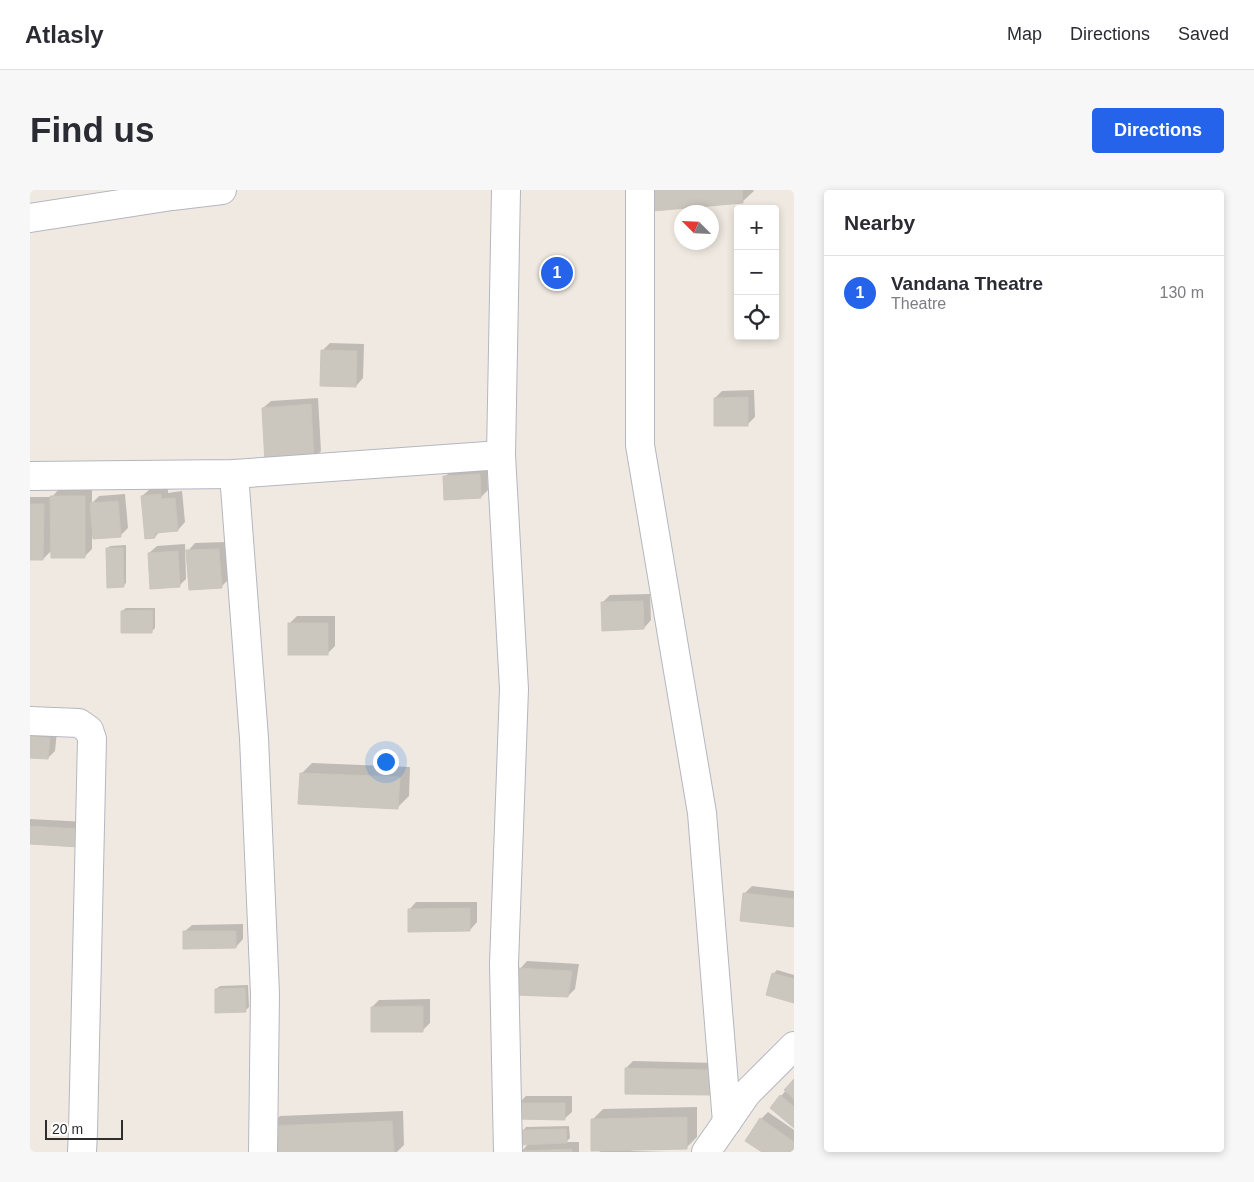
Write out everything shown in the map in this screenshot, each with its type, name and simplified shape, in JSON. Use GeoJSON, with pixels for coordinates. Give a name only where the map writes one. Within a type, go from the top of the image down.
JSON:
{"type":"FeatureCollection","features":[{"type":"Feature","properties":{"kind":"street"},"geometry":{"type":"LineString","coordinates":[[506,190],[501,455],[514,689],[504,964],[508,1152]]}},
{"type":"Feature","properties":{"kind":"street"},"geometry":{"type":"LineString","coordinates":[[640,190],[640,445],[702,813],[727,1122]]}},
{"type":"Feature","properties":{"kind":"street"},"geometry":{"type":"LineString","coordinates":[[30,218],[205,191]]}},
{"type":"Feature","properties":{"kind":"street"},"geometry":{"type":"LineString","coordinates":[[30,476],[234,474],[501,455]]}},
{"type":"Feature","properties":{"kind":"street"},"geometry":{"type":"LineString","coordinates":[[234,474],[254,738],[265,985],[263,1152]]}},
{"type":"Feature","properties":{"kind":"street"},"geometry":{"type":"LineString","coordinates":[[30,721],[79,723],[89,730],[92,739],[84,1132],[82,1152]]}},
{"type":"Feature","properties":{"kind":"street"},"geometry":{"type":"LineString","coordinates":[[706,1152],[748,1093],[794,1046]]}},
{"type":"Feature","properties":{"kind":"building"},"geometry":{"type":"Polygon","coordinates":[[[653,190],[742,190],[743,203],[674,205],[674,209],[653,211],[653,190]]]}},
{"type":"Feature","properties":{"kind":"building"},"geometry":{"type":"Polygon","coordinates":[[[321,350],[357,351],[356,387],[320,386],[321,350]]]}},
{"type":"Feature","properties":{"kind":"building"},"geometry":{"type":"Polygon","coordinates":[[[748,397],[748,426],[714,426],[714,398],[748,397]]]}},
{"type":"Feature","properties":{"kind":"building"},"geometry":{"type":"Polygon","coordinates":[[[311,404],[314,460],[265,463],[262,408],[311,404]]]}},
{"type":"Feature","properties":{"kind":"building"},"geometry":{"type":"Polygon","coordinates":[[[480,474],[481,498],[444,500],[443,476],[480,474]]]}},
{"type":"Feature","properties":{"kind":"building"},"geometry":{"type":"Polygon","coordinates":[[[161,494],[161,499],[175,498],[178,531],[155,533],[155,538],[145,539],[141,496],[161,494]]]}},
{"type":"Feature","properties":{"kind":"building"},"geometry":{"type":"Polygon","coordinates":[[[50,496],[85,496],[85,558],[51,558],[50,496]]]}},
{"type":"Feature","properties":{"kind":"building"},"geometry":{"type":"Polygon","coordinates":[[[118,501],[121,537],[93,539],[90,503],[118,501]]]}},
{"type":"Feature","properties":{"kind":"building"},"geometry":{"type":"Polygon","coordinates":[[[30,504],[44,504],[43,560],[30,560],[30,504]]]}},
{"type":"Feature","properties":{"kind":"building"},"geometry":{"type":"Polygon","coordinates":[[[106,548],[123,548],[124,587],[107,588],[106,548]]]}},
{"type":"Feature","properties":{"kind":"building"},"geometry":{"type":"Polygon","coordinates":[[[219,549],[222,588],[189,590],[186,550],[219,549]]]}},
{"type":"Feature","properties":{"kind":"building"},"geometry":{"type":"Polygon","coordinates":[[[178,551],[180,587],[150,589],[148,553],[178,551]]]}},
{"type":"Feature","properties":{"kind":"building"},"geometry":{"type":"Polygon","coordinates":[[[643,601],[644,629],[602,631],[601,602],[643,601]]]}},
{"type":"Feature","properties":{"kind":"building"},"geometry":{"type":"Polygon","coordinates":[[[153,610],[152,633],[121,633],[121,611],[153,610]]]}},
{"type":"Feature","properties":{"kind":"building"},"geometry":{"type":"Polygon","coordinates":[[[288,623],[328,623],[328,655],[288,655],[288,623]]]}},
{"type":"Feature","properties":{"kind":"building"},"geometry":{"type":"Polygon","coordinates":[[[30,736],[50,738],[48,759],[30,758],[30,736]]]}},
{"type":"Feature","properties":{"kind":"building"},"geometry":{"type":"Polygon","coordinates":[[[300,773],[400,777],[398,809],[298,804],[300,773]]]}},
{"type":"Feature","properties":{"kind":"building"},"geometry":{"type":"Polygon","coordinates":[[[30,826],[80,829],[79,847],[30,844],[30,826]]]}},
{"type":"Feature","properties":{"kind":"building"},"geometry":{"type":"Polygon","coordinates":[[[743,893],[794,899],[794,927],[740,921],[743,893]]]}},
{"type":"Feature","properties":{"kind":"building"},"geometry":{"type":"Polygon","coordinates":[[[470,908],[470,931],[408,932],[408,909],[470,908]]]}},
{"type":"Feature","properties":{"kind":"building"},"geometry":{"type":"Polygon","coordinates":[[[183,931],[236,931],[236,948],[183,949],[183,931]]]}},
{"type":"Feature","properties":{"kind":"building"},"geometry":{"type":"Polygon","coordinates":[[[518,968],[572,971],[568,997],[515,995],[518,968]]]}},
{"type":"Feature","properties":{"kind":"building"},"geometry":{"type":"Polygon","coordinates":[[[772,973],[794,979],[794,1003],[766,995],[772,973]]]}},
{"type":"Feature","properties":{"kind":"building"},"geometry":{"type":"Polygon","coordinates":[[[245,988],[246,1012],[215,1013],[215,989],[245,988]]]}},
{"type":"Feature","properties":{"kind":"building"},"geometry":{"type":"Polygon","coordinates":[[[423,1006],[423,1032],[371,1032],[371,1007],[423,1006]]]}},
{"type":"Feature","properties":{"kind":"building"},"geometry":{"type":"Polygon","coordinates":[[[625,1068],[711,1070],[711,1095],[625,1094],[625,1068]]]}},
{"type":"Feature","properties":{"kind":"building"},"geometry":{"type":"Polygon","coordinates":[[[794,1079],[794,1099],[784,1090],[794,1079]]]}},
{"type":"Feature","properties":{"kind":"building"},"geometry":{"type":"Polygon","coordinates":[[[780,1095],[794,1107],[794,1128],[770,1108],[780,1095]]]}},
{"type":"Feature","properties":{"kind":"building"},"geometry":{"type":"Polygon","coordinates":[[[517,1103],[565,1103],[565,1120],[517,1119],[517,1103]]]}},
{"type":"Feature","properties":{"kind":"building"},"geometry":{"type":"Polygon","coordinates":[[[687,1117],[687,1149],[591,1151],[591,1119],[687,1117]]]}},
{"type":"Feature","properties":{"kind":"building"},"geometry":{"type":"Polygon","coordinates":[[[760,1118],[794,1142],[794,1152],[762,1152],[745,1141],[760,1118]]]}},
{"type":"Feature","properties":{"kind":"building"},"geometry":{"type":"Polygon","coordinates":[[[392,1121],[394,1152],[269,1152],[268,1126],[392,1121]]]}},
{"type":"Feature","properties":{"kind":"building"},"geometry":{"type":"Polygon","coordinates":[[[566,1129],[567,1143],[521,1145],[521,1130],[566,1129]]]}},
{"type":"Feature","properties":{"kind":"building"},"geometry":{"type":"Polygon","coordinates":[[[572,1149],[572,1152],[520,1152],[520,1151],[572,1149]]]}},
{"type":"Feature","properties":{"kind":"place","name":"Vandana Theatre"},"geometry":{"type":"Point","coordinates":[557,273]}}]}
